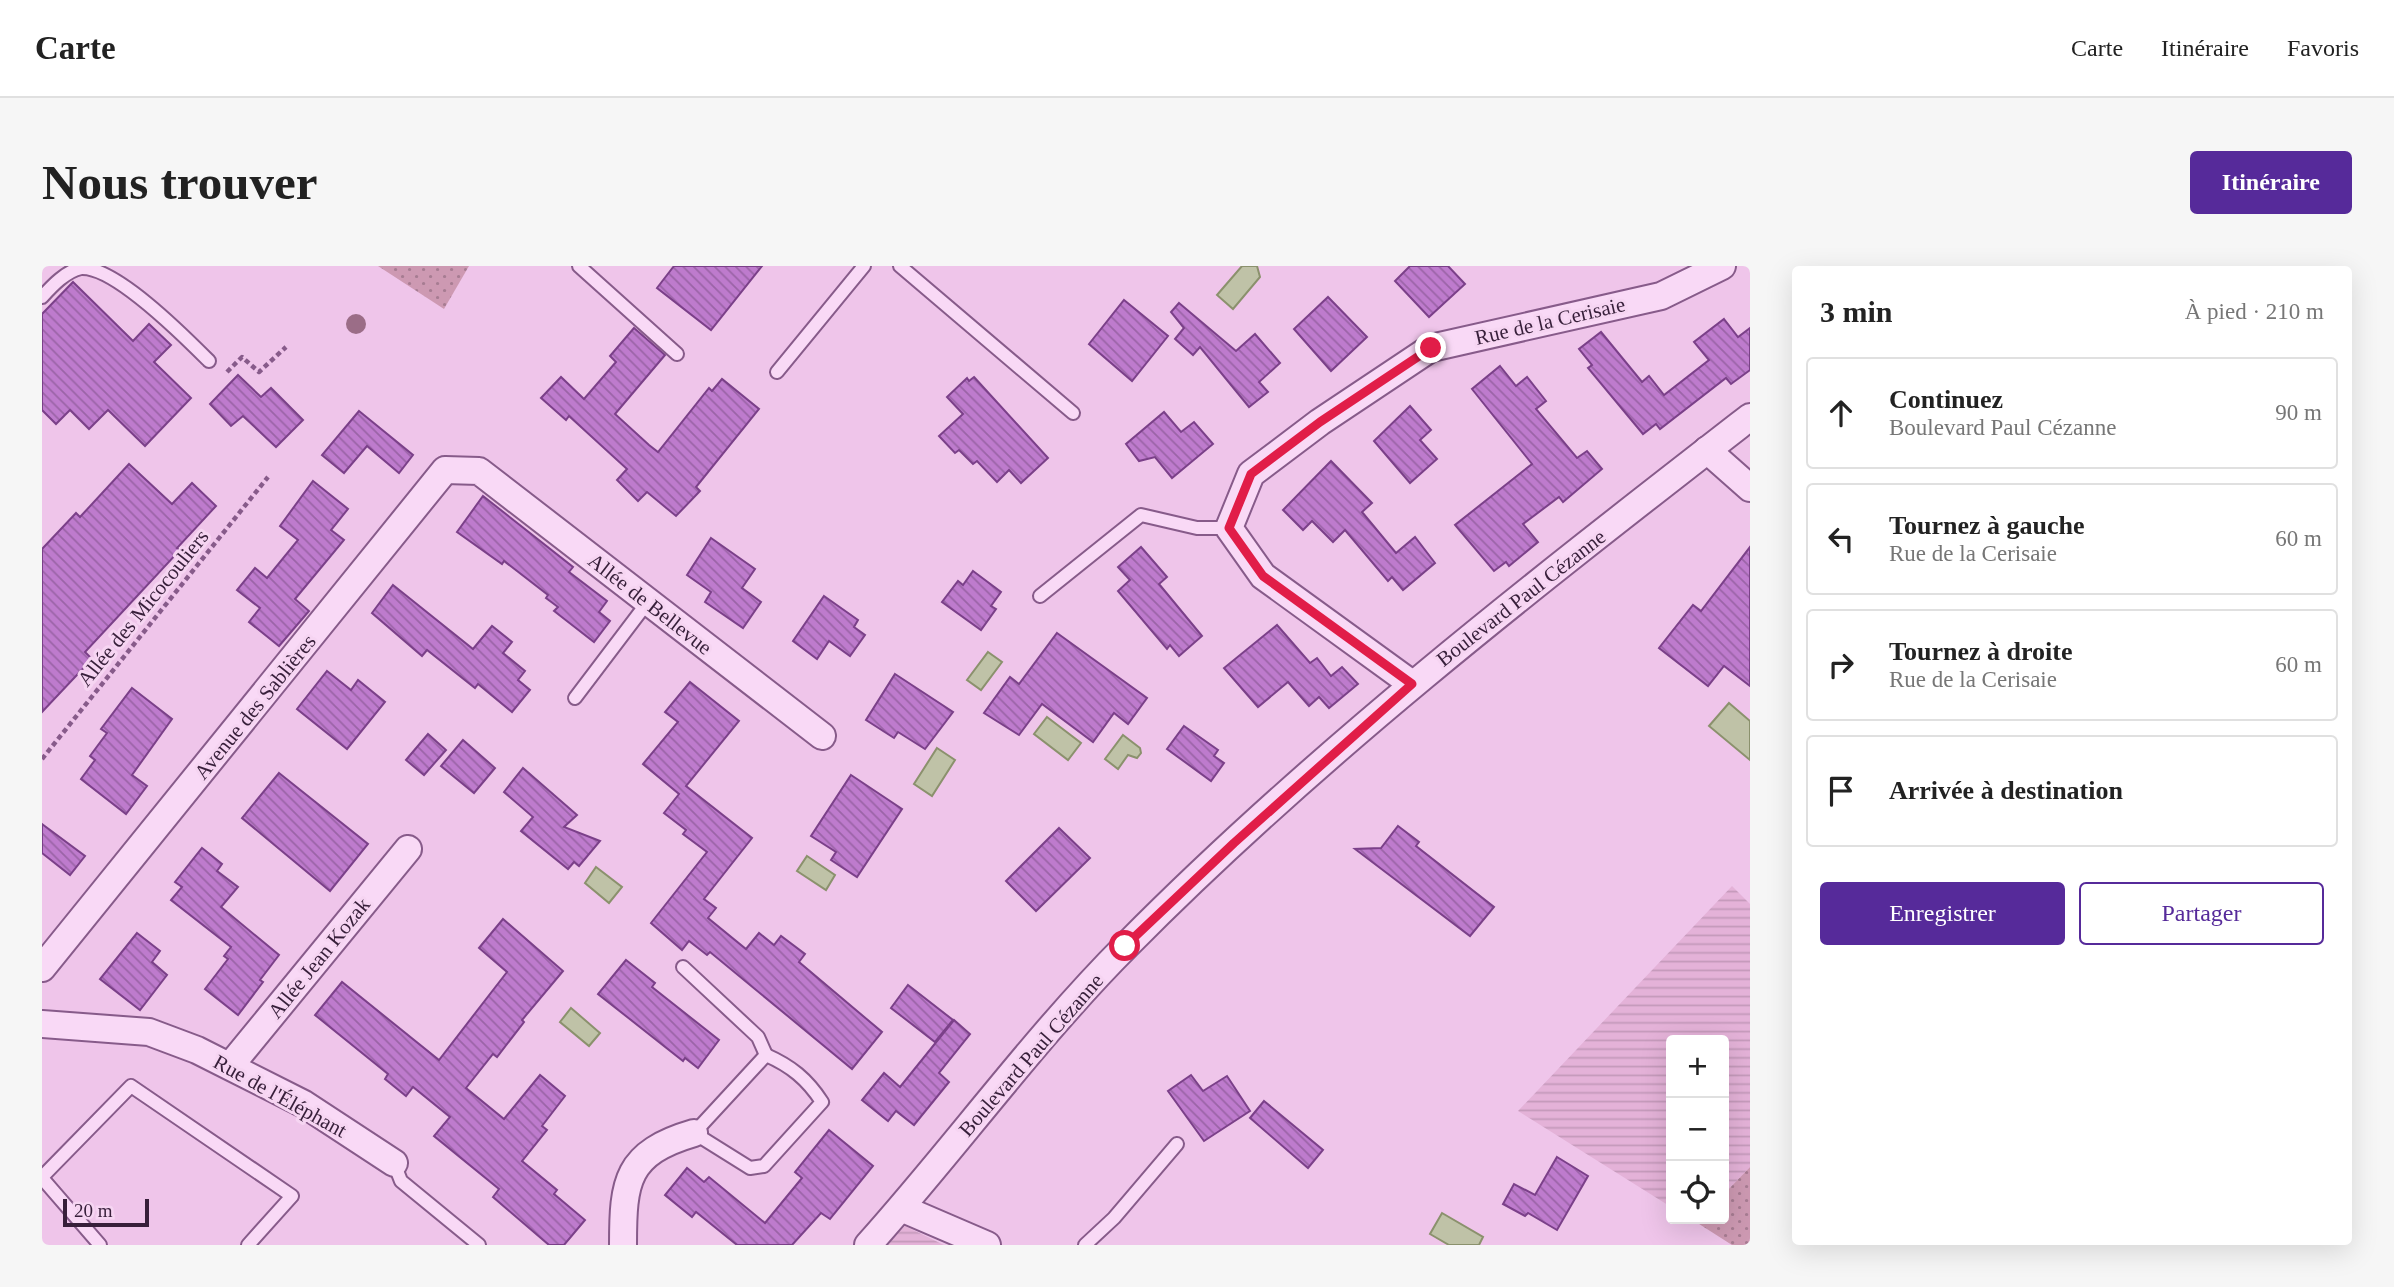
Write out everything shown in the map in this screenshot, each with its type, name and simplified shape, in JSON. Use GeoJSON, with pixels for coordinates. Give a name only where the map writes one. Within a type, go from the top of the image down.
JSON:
{"type":"FeatureCollection","features":[{"type":"Feature","properties":{"kind":"street","name":"Rue de la Cerisaie"},"geometry":{"type":"LineString","coordinates":[[1229,528],[1251,474],[1320,422],[1431,348],[1661,296],[1722,266]]}},
{"type":"Feature","properties":{"kind":"street","name":"Boulevard Paul Cézanne"},"geometry":{"type":"LineString","coordinates":[[868,1245],[1125,946],[1234,843],[1412,684],[1750,416]]}},
{"type":"Feature","properties":{"kind":"street"},"geometry":{"type":"LineString","coordinates":[[1707,450],[1750,488]]}},
{"type":"Feature","properties":{"kind":"street","name":"Avenue des Sablières"},"geometry":{"type":"LineString","coordinates":[[42,968],[445,470],[479,471]]}},
{"type":"Feature","properties":{"kind":"street","name":"Allée de Bellevue"},"geometry":{"type":"LineString","coordinates":[[479,471],[822,736]]}},
{"type":"Feature","properties":{"kind":"street"},"geometry":{"type":"LineString","coordinates":[[1229,528],[1263,576],[1412,684]]}},
{"type":"Feature","properties":{"kind":"street","name":"Allée Jean Kozak"},"geometry":{"type":"LineString","coordinates":[[230,1066],[408,849]]}},
{"type":"Feature","properties":{"kind":"street","name":"Rue de l'Éléphant"},"geometry":{"type":"LineString","coordinates":[[42,1024],[149,1032],[230,1066],[304,1104],[394,1163]]}},
{"type":"Feature","properties":{"kind":"street"},"geometry":{"type":"LineString","coordinates":[[622,1245],[627,1180],[645,1155],[672,1139],[694,1133]]}},
{"type":"Feature","properties":{"kind":"street"},"geometry":{"type":"LineString","coordinates":[[901,1208],[988,1245]]}},
{"type":"Feature","properties":{"kind":"lane"},"geometry":{"type":"LineString","coordinates":[[579,266],[677,354]]}},
{"type":"Feature","properties":{"kind":"lane"},"geometry":{"type":"LineString","coordinates":[[776,372],[864,266]]}},
{"type":"Feature","properties":{"kind":"lane"},"geometry":{"type":"LineString","coordinates":[[900,266],[1073,413]]}},
{"type":"Feature","properties":{"kind":"lane"},"geometry":{"type":"LineString","coordinates":[[42,297],[57,281],[80,268],[97,269],[123,283],[209,361]]}},
{"type":"Feature","properties":{"kind":"lane"},"geometry":{"type":"LineString","coordinates":[[1040,596],[1141,515],[1197,528],[1229,528]]}},
{"type":"Feature","properties":{"kind":"lane"},"geometry":{"type":"LineString","coordinates":[[576,698],[647,603]]}},
{"type":"Feature","properties":{"kind":"lane"},"geometry":{"type":"LineString","coordinates":[[683,967],[758,1037],[766,1055],[790,1066],[812,1087],[822,1102],[764,1166],[750,1168],[694,1133],[766,1055]]}},
{"type":"Feature","properties":{"kind":"lane"},"geometry":{"type":"LineString","coordinates":[[100,1245],[42,1178],[131,1086],[292,1196],[248,1245]]}},
{"type":"Feature","properties":{"kind":"lane"},"geometry":{"type":"LineString","coordinates":[[1084,1245],[1114,1218],[1177,1144]]}},
{"type":"Feature","properties":{"kind":"lane","name":"Rue de l'Éléphant"},"geometry":{"type":"LineString","coordinates":[[394,1163],[401,1181],[479,1245]]}},
{"type":"Feature","properties":{"kind":"path"},"geometry":{"type":"LineString","coordinates":[[209,361],[224,375],[242,357],[259,372],[286,347]]}},
{"type":"Feature","properties":{"kind":"path","name":"Allée des Micocouliers"},"geometry":{"type":"LineString","coordinates":[[42,759],[268,477]]}},
{"type":"Feature","properties":{"kind":"shaded area"},"geometry":{"type":"Polygon","coordinates":[[[378,266],[469,266],[444,309],[378,266]]]}},
{"type":"Feature","properties":{"kind":"shaded area"},"geometry":{"type":"Polygon","coordinates":[[[1242,266],[1257,266],[1260,277],[1233,309],[1217,295],[1242,266]]]}},
{"type":"Feature","properties":{"kind":"shaded area"},"geometry":{"type":"Polygon","coordinates":[[[988,652],[1002,662],[981,690],[967,680],[988,652]]]}},
{"type":"Feature","properties":{"kind":"shaded area"},"geometry":{"type":"Polygon","coordinates":[[[1729,703],[1750,721],[1750,760],[1709,726],[1729,703]]]}},
{"type":"Feature","properties":{"kind":"shaded area"},"geometry":{"type":"Polygon","coordinates":[[[1047,717],[1081,743],[1068,760],[1034,734],[1047,717]]]}},
{"type":"Feature","properties":{"kind":"shaded area"},"geometry":{"type":"Polygon","coordinates":[[[1123,735],[1140,748],[1141,753],[1137,758],[1128,755],[1118,769],[1105,759],[1123,735]]]}},
{"type":"Feature","properties":{"kind":"shaded area"},"geometry":{"type":"Polygon","coordinates":[[[937,748],[955,760],[932,796],[914,784],[937,748]]]}},
{"type":"Feature","properties":{"kind":"shaded area"},"geometry":{"type":"Polygon","coordinates":[[[807,856],[835,875],[826,890],[797,871],[807,856]]]}},
{"type":"Feature","properties":{"kind":"shaded area"},"geometry":{"type":"Polygon","coordinates":[[[596,867],[622,887],[609,903],[585,883],[596,867]]]}},
{"type":"Feature","properties":{"kind":"shaded area"},"geometry":{"type":"Polygon","coordinates":[[[1732,886],[1750,904],[1750,1167],[1729,1189],[1729,1035],[1666,1035],[1666,1204],[1518,1111],[1732,886]]]}},
{"type":"Feature","properties":{"kind":"shaded area"},"geometry":{"type":"Polygon","coordinates":[[[571,1008],[600,1033],[589,1046],[560,1022],[571,1008]]]}},
{"type":"Feature","properties":{"kind":"shaded area"},"geometry":{"type":"Polygon","coordinates":[[[1750,1167],[1750,1245],[1732,1245],[1699,1224],[1729,1224],[1729,1189],[1750,1167]]]}},
{"type":"Feature","properties":{"kind":"shaded area"},"geometry":{"type":"Polygon","coordinates":[[[1442,1213],[1483,1237],[1479,1245],[1449,1245],[1430,1234],[1442,1213]]]}},
{"type":"Feature","properties":{"kind":"shaded area"},"geometry":{"type":"Polygon","coordinates":[[[905,1226],[944,1245],[887,1245],[905,1226]]]}},
{"type":"Feature","properties":{"kind":"building"},"geometry":{"type":"Polygon","coordinates":[[[674,266],[762,266],[711,330],[657,288],[674,266]]]}},
{"type":"Feature","properties":{"kind":"building"},"geometry":{"type":"Polygon","coordinates":[[[1410,266],[1448,266],[1465,284],[1429,317],[1395,281],[1410,266]]]}},
{"type":"Feature","properties":{"kind":"building"},"geometry":{"type":"Polygon","coordinates":[[[73,282],[133,341],[149,324],[171,345],[154,362],[191,398],[145,446],[108,410],[89,429],[70,410],[56,424],[42,410],[42,314],[73,282]]]}},
{"type":"Feature","properties":{"kind":"building"},"geometry":{"type":"Polygon","coordinates":[[[1328,297],[1367,337],[1331,371],[1294,329],[1328,297]]]}},
{"type":"Feature","properties":{"kind":"building"},"geometry":{"type":"Polygon","coordinates":[[[1124,300],[1168,336],[1132,381],[1089,344],[1124,300]]]}},
{"type":"Feature","properties":{"kind":"building"},"geometry":{"type":"Polygon","coordinates":[[[1179,303],[1236,351],[1255,334],[1280,363],[1259,382],[1268,392],[1249,407],[1200,347],[1193,355],[1175,339],[1184,328],[1171,312],[1179,303]]]}},
{"type":"Feature","properties":{"kind":"building"},"geometry":{"type":"Polygon","coordinates":[[[1724,319],[1738,337],[1750,328],[1750,370],[1731,384],[1726,378],[1660,429],[1656,424],[1643,434],[1588,368],[1592,365],[1579,349],[1601,332],[1642,382],[1649,376],[1664,395],[1709,360],[1694,342],[1724,319]]]}},
{"type":"Feature","properties":{"kind":"building"},"geometry":{"type":"Polygon","coordinates":[[[634,328],[665,355],[615,414],[658,452],[709,388],[712,391],[722,379],[759,409],[696,487],[700,491],[676,516],[647,492],[638,501],[617,480],[627,469],[569,416],[566,420],[541,398],[561,377],[584,399],[616,362],[610,356],[634,328]]]}},
{"type":"Feature","properties":{"kind":"building"},"geometry":{"type":"Polygon","coordinates":[[[1500,366],[1516,386],[1527,377],[1546,401],[1536,409],[1577,458],[1587,451],[1602,469],[1563,502],[1559,497],[1523,524],[1538,542],[1509,566],[1506,562],[1494,571],[1455,525],[1532,464],[1472,389],[1500,366]]]}},
{"type":"Feature","properties":{"kind":"building"},"geometry":{"type":"Polygon","coordinates":[[[238,375],[261,397],[271,388],[303,420],[276,447],[243,416],[231,426],[210,404],[238,375]]]}},
{"type":"Feature","properties":{"kind":"building"},"geometry":{"type":"Polygon","coordinates":[[[974,377],[1048,458],[1021,483],[1009,470],[997,482],[977,461],[973,464],[959,450],[955,453],[939,436],[963,414],[947,397],[967,378],[969,381],[974,377]]]}},
{"type":"Feature","properties":{"kind":"building"},"geometry":{"type":"Polygon","coordinates":[[[1410,406],[1431,430],[1420,440],[1437,459],[1410,483],[1374,441],[1410,406]]]}},
{"type":"Feature","properties":{"kind":"building"},"geometry":{"type":"Polygon","coordinates":[[[359,411],[413,455],[399,473],[367,446],[344,473],[322,455],[359,411]]]}},
{"type":"Feature","properties":{"kind":"building"},"geometry":{"type":"Polygon","coordinates":[[[1164,412],[1181,432],[1194,422],[1213,444],[1172,478],[1155,457],[1139,461],[1126,444],[1164,412]]]}},
{"type":"Feature","properties":{"kind":"building"},"geometry":{"type":"Polygon","coordinates":[[[1331,461],[1372,503],[1362,512],[1396,553],[1415,537],[1435,563],[1403,590],[1392,577],[1388,581],[1345,530],[1333,542],[1312,521],[1303,530],[1283,510],[1331,461]]]}},
{"type":"Feature","properties":{"kind":"building"},"geometry":{"type":"Polygon","coordinates":[[[129,464],[172,504],[192,483],[216,506],[177,548],[180,550],[85,652],[92,659],[42,712],[42,549],[76,513],[80,517],[129,464]]]}},
{"type":"Feature","properties":{"kind":"building"},"geometry":{"type":"Polygon","coordinates":[[[313,481],[348,509],[331,530],[344,540],[295,599],[309,611],[279,646],[249,622],[260,608],[237,590],[255,568],[267,578],[298,540],[280,526],[313,481]]]}},
{"type":"Feature","properties":{"kind":"building"},"geometry":{"type":"Polygon","coordinates":[[[483,496],[573,567],[569,572],[607,601],[599,612],[610,621],[594,642],[554,611],[558,607],[546,598],[548,595],[504,561],[502,564],[457,532],[483,496]]]}},
{"type":"Feature","properties":{"kind":"building"},"geometry":{"type":"Polygon","coordinates":[[[711,538],[755,569],[742,588],[761,602],[743,628],[705,602],[711,592],[687,575],[711,538]]]}},
{"type":"Feature","properties":{"kind":"building"},"geometry":{"type":"Polygon","coordinates":[[[1141,547],[1167,577],[1159,584],[1202,636],[1179,656],[1170,645],[1167,649],[1118,591],[1130,580],[1118,567],[1141,547]]]}},
{"type":"Feature","properties":{"kind":"building"},"geometry":{"type":"Polygon","coordinates":[[[1750,547],[1750,686],[1724,666],[1708,686],[1659,648],[1693,605],[1701,611],[1750,547]]]}},
{"type":"Feature","properties":{"kind":"building"},"geometry":{"type":"Polygon","coordinates":[[[973,571],[1001,592],[991,606],[996,609],[981,630],[942,602],[958,581],[963,585],[973,571]]]}},
{"type":"Feature","properties":{"kind":"building"},"geometry":{"type":"Polygon","coordinates":[[[393,585],[473,649],[492,626],[512,642],[503,653],[525,671],[518,680],[530,690],[512,712],[478,684],[475,688],[427,650],[422,656],[372,613],[393,585]]]}},
{"type":"Feature","properties":{"kind":"building"},"geometry":{"type":"Polygon","coordinates":[[[824,596],[858,620],[854,627],[865,635],[850,656],[829,641],[817,659],[793,641],[824,596]]]}},
{"type":"Feature","properties":{"kind":"building"},"geometry":{"type":"Polygon","coordinates":[[[1277,625],[1310,663],[1317,658],[1331,676],[1342,667],[1358,684],[1329,708],[1319,697],[1309,706],[1288,682],[1258,707],[1224,668],[1277,625]]]}},
{"type":"Feature","properties":{"kind":"building"},"geometry":{"type":"Polygon","coordinates":[[[1057,633],[1147,698],[1128,724],[1114,713],[1093,742],[1042,704],[1019,735],[984,713],[1010,677],[1019,684],[1057,633]]]}},
{"type":"Feature","properties":{"kind":"building"},"geometry":{"type":"Polygon","coordinates":[[[327,671],[351,690],[358,680],[385,702],[347,749],[297,709],[327,671]]]}},
{"type":"Feature","properties":{"kind":"building"},"geometry":{"type":"Polygon","coordinates":[[[895,674],[953,712],[925,749],[898,732],[894,738],[866,720],[895,674]]]}},
{"type":"Feature","properties":{"kind":"building"},"geometry":{"type":"Polygon","coordinates":[[[690,682],[739,721],[686,786],[752,838],[704,899],[716,908],[708,918],[746,949],[759,933],[774,945],[781,936],[805,954],[799,962],[882,1032],[852,1069],[710,952],[707,955],[689,941],[682,950],[651,923],[707,852],[683,834],[686,830],[664,813],[679,794],[643,764],[678,722],[665,712],[690,682]]]}},
{"type":"Feature","properties":{"kind":"building"},"geometry":{"type":"Polygon","coordinates":[[[132,688],[172,719],[132,775],[147,786],[126,814],[81,779],[95,760],[90,756],[107,733],[101,729],[132,688]]]}},
{"type":"Feature","properties":{"kind":"building"},"geometry":{"type":"Polygon","coordinates":[[[1184,726],[1218,750],[1214,756],[1224,763],[1211,781],[1167,749],[1184,726]]]}},
{"type":"Feature","properties":{"kind":"building"},"geometry":{"type":"Polygon","coordinates":[[[428,734],[446,750],[424,775],[406,760],[428,734]]]}},
{"type":"Feature","properties":{"kind":"building"},"geometry":{"type":"Polygon","coordinates":[[[463,740],[495,768],[474,793],[441,766],[463,740]]]}},
{"type":"Feature","properties":{"kind":"building"},"geometry":{"type":"Polygon","coordinates":[[[523,768],[577,815],[564,827],[600,841],[579,866],[574,862],[568,869],[521,831],[533,817],[504,792],[523,768]]]}},
{"type":"Feature","properties":{"kind":"building"},"geometry":{"type":"Polygon","coordinates":[[[279,773],[368,844],[330,891],[242,818],[279,773]]]}},
{"type":"Feature","properties":{"kind":"building"},"geometry":{"type":"Polygon","coordinates":[[[851,775],[902,809],[857,877],[831,860],[836,852],[811,836],[851,775]]]}},
{"type":"Feature","properties":{"kind":"building"},"geometry":{"type":"Polygon","coordinates":[[[42,824],[85,856],[70,875],[42,853],[42,824]]]}},
{"type":"Feature","properties":{"kind":"building"},"geometry":{"type":"Polygon","coordinates":[[[1398,826],[1419,842],[1416,846],[1494,907],[1470,936],[1355,849],[1381,848],[1398,826]]]}},
{"type":"Feature","properties":{"kind":"building"},"geometry":{"type":"Polygon","coordinates":[[[1059,828],[1090,858],[1036,911],[1006,881],[1059,828]]]}},
{"type":"Feature","properties":{"kind":"building"},"geometry":{"type":"Polygon","coordinates":[[[202,848],[222,864],[217,871],[238,887],[221,907],[279,955],[238,1015],[205,989],[228,959],[224,956],[231,947],[171,900],[182,887],[175,882],[202,848]]]}},
{"type":"Feature","properties":{"kind":"building"},"geometry":{"type":"Polygon","coordinates":[[[503,919],[563,971],[522,1020],[524,1022],[497,1057],[493,1054],[466,1088],[504,1119],[540,1075],[565,1096],[542,1126],[547,1130],[522,1161],[557,1190],[554,1194],[585,1220],[564,1245],[549,1245],[493,1197],[499,1189],[434,1136],[450,1117],[413,1087],[406,1096],[385,1079],[388,1074],[315,1015],[342,982],[439,1060],[507,972],[479,948],[503,919]]]}},
{"type":"Feature","properties":{"kind":"building"},"geometry":{"type":"Polygon","coordinates":[[[137,933],[160,951],[152,962],[167,975],[140,1010],[100,979],[137,933]]]}},
{"type":"Feature","properties":{"kind":"building"},"geometry":{"type":"Polygon","coordinates":[[[626,960],[655,983],[652,987],[719,1040],[698,1068],[685,1058],[683,1061],[598,994],[626,960]]]}},
{"type":"Feature","properties":{"kind":"building"},"geometry":{"type":"Polygon","coordinates":[[[908,985],[953,1020],[935,1042],[891,1008],[908,985]]]}},
{"type":"Feature","properties":{"kind":"building"},"geometry":{"type":"Polygon","coordinates":[[[954,1020],[970,1034],[939,1073],[949,1082],[914,1125],[896,1111],[888,1121],[862,1100],[884,1073],[900,1087],[954,1020]]]}},
{"type":"Feature","properties":{"kind":"building"},"geometry":{"type":"Polygon","coordinates":[[[1191,1075],[1203,1091],[1227,1076],[1250,1111],[1204,1141],[1168,1091],[1191,1075]]]}},
{"type":"Feature","properties":{"kind":"building"},"geometry":{"type":"Polygon","coordinates":[[[1264,1101],[1323,1150],[1308,1168],[1250,1118],[1264,1101]]]}},
{"type":"Feature","properties":{"kind":"building"},"geometry":{"type":"Polygon","coordinates":[[[829,1130],[873,1166],[830,1219],[821,1213],[792,1245],[737,1245],[696,1212],[692,1217],[665,1195],[687,1168],[704,1182],[709,1177],[765,1223],[802,1178],[795,1172],[829,1130]]]}},
{"type":"Feature","properties":{"kind":"building"},"geometry":{"type":"Polygon","coordinates":[[[1557,1157],[1588,1176],[1557,1230],[1528,1213],[1525,1216],[1503,1204],[1514,1184],[1535,1195],[1557,1157]]]}},
{"type":"Feature","properties":{"kind":"route"},"geometry":{"type":"LineString","coordinates":[[1125,946],[1234,843],[1412,684],[1263,576],[1229,528],[1251,474],[1320,422],[1431,348]]}}]}
